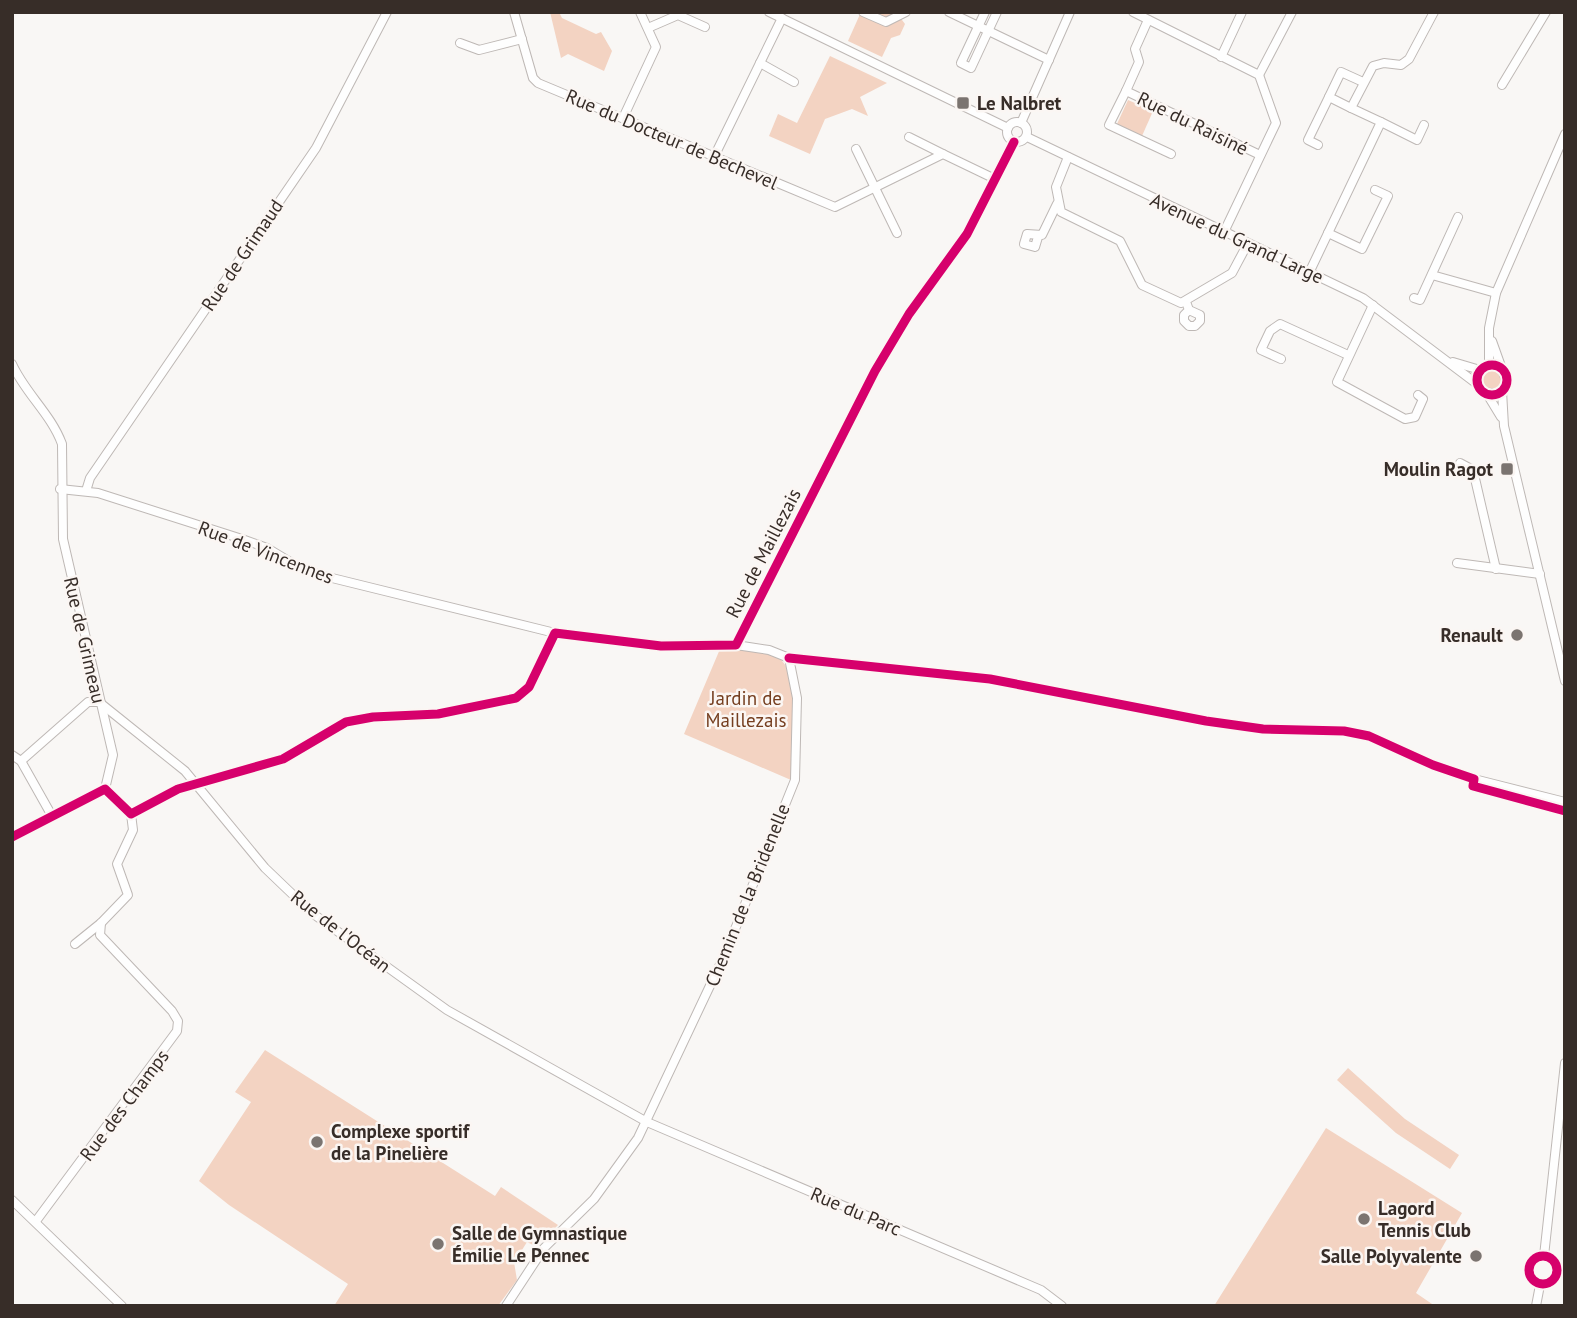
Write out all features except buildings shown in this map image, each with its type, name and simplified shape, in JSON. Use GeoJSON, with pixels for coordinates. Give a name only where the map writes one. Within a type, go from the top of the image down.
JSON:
{"type":"FeatureCollection","features":[{"type":"Feature","properties":{"kind":"street","name":"Rue de Grimaud"},"geometry":{"type":"LineString","coordinates":[[86,491],[90,478],[316,148],[387,12]]}},
{"type":"Feature","properties":{"kind":"street","name":"Rue du Docteur de Bechevel"},"geometry":{"type":"LineString","coordinates":[[514,12],[533,78],[538,83],[835,207],[943,154]]}},
{"type":"Feature","properties":{"kind":"street"},"geometry":{"type":"LineString","coordinates":[[622,118],[656,47],[640,12]]}},
{"type":"Feature","properties":{"kind":"street"},"geometry":{"type":"LineString","coordinates":[[769,12],[1008,128]]}},
{"type":"Feature","properties":{"kind":"street"},"geometry":{"type":"LineString","coordinates":[[863,12],[886,22],[906,12]]}},
{"type":"Feature","properties":{"kind":"street"},"geometry":{"type":"LineString","coordinates":[[949,12],[1049,60]]}},
{"type":"Feature","properties":{"kind":"street"},"geometry":{"type":"LineString","coordinates":[[985,12],[961,63],[971,68],[997,12]]}},
{"type":"Feature","properties":{"kind":"street"},"geometry":{"type":"LineString","coordinates":[[1021,123],[1070,12]]}},
{"type":"Feature","properties":{"kind":"street"},"geometry":{"type":"LineString","coordinates":[[1132,12],[1259,75],[1276,123],[1224,232]]}},
{"type":"Feature","properties":{"kind":"street"},"geometry":{"type":"LineString","coordinates":[[1221,57],[1241,12]]}},
{"type":"Feature","properties":{"kind":"street"},"geometry":{"type":"LineString","coordinates":[[1259,75],[1293,12]]}},
{"type":"Feature","properties":{"kind":"street"},"geometry":{"type":"LineString","coordinates":[[1351,108],[1369,71],[1378,63],[1405,63],[1434,12]]}},
{"type":"Feature","properties":{"kind":"street"},"geometry":{"type":"LineString","coordinates":[[1502,85],[1546,12]]}},
{"type":"Feature","properties":{"kind":"street"},"geometry":{"type":"LineString","coordinates":[[648,28],[678,15],[705,27]]}},
{"type":"Feature","properties":{"kind":"street"},"geometry":{"type":"LineString","coordinates":[[714,156],[782,18]]}},
{"type":"Feature","properties":{"kind":"street","name":"Rue du Raisiné"},"geometry":{"type":"LineString","coordinates":[[1148,20],[1135,49],[1139,62],[1110,125],[1171,154]]}},
{"type":"Feature","properties":{"kind":"street"},"geometry":{"type":"LineString","coordinates":[[460,43],[479,50],[522,39]]}},
{"type":"Feature","properties":{"kind":"street"},"geometry":{"type":"LineString","coordinates":[[760,63],[793,82]]}},
{"type":"Feature","properties":{"kind":"street"},"geometry":{"type":"LineString","coordinates":[[1318,145],[1308,140],[1341,72],[1363,82]]}},
{"type":"Feature","properties":{"kind":"street","name":"Rue du Raisiné"},"geometry":{"type":"LineString","coordinates":[[1126,91],[1260,155]]}},
{"type":"Feature","properties":{"kind":"street"},"geometry":{"type":"LineString","coordinates":[[1329,97],[1417,140],[1424,125]]}},
{"type":"Feature","properties":{"kind":"street"},"geometry":{"type":"LineString","coordinates":[[1309,273],[1381,122]]}},
{"type":"Feature","properties":{"kind":"street"},"geometry":{"type":"LineString","coordinates":[[1012,123],[1021,123],[1026,127],[1027,137],[1020,142],[1014,142],[1007,135],[1008,128],[1012,123]]}},
{"type":"Feature","properties":{"kind":"street"},"geometry":{"type":"LineString","coordinates":[[1504,426],[1487,394],[1477,384],[1485,367],[1496,293],[1565,134]]}},
{"type":"Feature","properties":{"kind":"street"},"geometry":{"type":"LineString","coordinates":[[909,137],[995,178]]}},
{"type":"Feature","properties":{"kind":"street","name":"Avenue du Grand Large"},"geometry":{"type":"LineString","coordinates":[[1027,137],[1373,304],[1477,384]]}},
{"type":"Feature","properties":{"kind":"street","name":"Rue de Maillezais"},"geometry":{"type":"LineString","coordinates":[[555,633],[661,646],[736,645],[875,371],[909,314],[967,234],[1014,142]]}},
{"type":"Feature","properties":{"kind":"street"},"geometry":{"type":"LineString","coordinates":[[856,149],[897,233]]}},
{"type":"Feature","properties":{"kind":"street"},"geometry":{"type":"LineString","coordinates":[[1038,237],[1042,235],[1057,210],[1057,182],[1068,158]]}},
{"type":"Feature","properties":{"kind":"street"},"geometry":{"type":"LineString","coordinates":[[1328,233],[1362,249],[1388,196],[1375,190]]}},
{"type":"Feature","properties":{"kind":"street"},"geometry":{"type":"LineString","coordinates":[[1057,210],[1120,241],[1136,279],[1148,290],[1188,306],[1231,273],[1248,243]]}},
{"type":"Feature","properties":{"kind":"street"},"geometry":{"type":"LineString","coordinates":[[1414,298],[1420,300],[1458,217]]}},
{"type":"Feature","properties":{"kind":"street"},"geometry":{"type":"LineString","coordinates":[[1432,275],[1496,293]]}},
{"type":"Feature","properties":{"kind":"street"},"geometry":{"type":"LineString","coordinates":[[1373,304],[1336,382],[1411,420],[1423,399],[1418,395]]}},
{"type":"Feature","properties":{"kind":"street"},"geometry":{"type":"LineString","coordinates":[[1281,359],[1261,350],[1270,331],[1280,324],[1348,355]]}},
{"type":"Feature","properties":{"kind":"street"},"geometry":{"type":"LineString","coordinates":[[1489,333],[1507,379],[1502,391],[1504,426],[1565,681]]}},
{"type":"Feature","properties":{"kind":"street","name":"Avenue du Grand Large"},"geometry":{"type":"LineString","coordinates":[[1438,355],[1458,365],[1485,367]]}},
{"type":"Feature","properties":{"kind":"street","name":"Rue de Grimeau"},"geometry":{"type":"LineString","coordinates":[[12,363],[23,386],[56,429],[62,444],[60,489],[63,539],[113,755],[105,789]]}},
{"type":"Feature","properties":{"kind":"street"},"geometry":{"type":"LineString","coordinates":[[1485,367],[1501,367]]}},
{"type":"Feature","properties":{"kind":"street"},"geometry":{"type":"LineString","coordinates":[[1487,394],[1502,391]]}},
{"type":"Feature","properties":{"kind":"street"},"geometry":{"type":"LineString","coordinates":[[1460,463],[1473,470],[1496,569]]}},
{"type":"Feature","properties":{"kind":"street","name":"Rue de Vincennes"},"geometry":{"type":"LineString","coordinates":[[60,489],[86,491],[242,538],[267,548],[302,569],[328,577],[555,633]]}},
{"type":"Feature","properties":{"kind":"street"},"geometry":{"type":"LineString","coordinates":[[1457,563],[1540,574]]}},
{"type":"Feature","properties":{"kind":"street"},"geometry":{"type":"LineString","coordinates":[[131,814],[178,789],[283,759],[346,722],[373,717],[438,714],[516,698],[529,687],[555,633]]}},
{"type":"Feature","properties":{"kind":"street","name":"Chemin de la Bridenelle"},"geometry":{"type":"LineString","coordinates":[[506,1306],[550,1241],[594,1199],[647,1122],[725,954],[795,780],[797,698],[789,658],[769,650],[736,645]]}},
{"type":"Feature","properties":{"kind":"street"},"geometry":{"type":"LineString","coordinates":[[21,761],[88,702],[99,702]]}},
{"type":"Feature","properties":{"kind":"street","name":"Rue de l'Océan"},"geometry":{"type":"LineString","coordinates":[[99,702],[196,783],[265,869],[312,913],[447,1010],[647,1122]]}},
{"type":"Feature","properties":{"kind":"street"},"geometry":{"type":"LineString","coordinates":[[12,755],[21,761],[52,816]]}},
{"type":"Feature","properties":{"kind":"street"},"geometry":{"type":"LineString","coordinates":[[1474,779],[1565,802]]}},
{"type":"Feature","properties":{"kind":"street"},"geometry":{"type":"LineString","coordinates":[[12,837],[105,789],[131,814],[133,830],[117,864],[128,895],[101,923],[75,944]]}},
{"type":"Feature","properties":{"kind":"street","name":"Rue des Champs"},"geometry":{"type":"LineString","coordinates":[[36,1221],[177,1031],[178,1021],[172,1011],[100,935],[101,923]]}},
{"type":"Feature","properties":{"kind":"street"},"geometry":{"type":"LineString","coordinates":[[1544,1256],[1565,1063]]}},
{"type":"Feature","properties":{"kind":"street","name":"Rue du Parc"},"geometry":{"type":"LineString","coordinates":[[647,1122],[1041,1290],[1062,1306]]}},
{"type":"Feature","properties":{"kind":"street"},"geometry":{"type":"LineString","coordinates":[[12,1200],[122,1306]]}},
{"type":"Feature","properties":{"kind":"street"},"geometry":{"type":"LineString","coordinates":[[1544,1256],[1555,1263],[1556,1275],[1552,1282],[1540,1285],[1532,1280],[1528,1268],[1533,1260],[1544,1256]]}},
{"type":"Feature","properties":{"kind":"street"},"geometry":{"type":"LineString","coordinates":[[1556,1275],[1565,1280]]}},
{"type":"Feature","properties":{"kind":"street"},"geometry":{"type":"LineString","coordinates":[[1536,1306],[1540,1285]]}},
{"type":"Feature","properties":{"kind":"green space"},"geometry":{"type":"Polygon","coordinates":[[[550,12],[559,12],[562,18],[596,34],[601,32],[612,51],[604,71],[568,54],[561,58],[550,12]]]}},
{"type":"Feature","properties":{"kind":"green space"},"geometry":{"type":"Polygon","coordinates":[[[861,12],[896,12],[905,24],[900,35],[891,38],[882,57],[848,41],[861,12]]]}},
{"type":"Feature","properties":{"kind":"green space"},"geometry":{"type":"Polygon","coordinates":[[[830,56],[887,83],[860,97],[868,116],[852,109],[825,119],[810,154],[769,136],[778,114],[797,123],[830,56]]]}},
{"type":"Feature","properties":{"kind":"green space"},"geometry":{"type":"Polygon","coordinates":[[[1128,100],[1153,111],[1142,136],[1117,124],[1128,100]]]}},
{"type":"Feature","properties":{"kind":"green space"},"geometry":{"type":"Polygon","coordinates":[[[1491,369],[1499,372],[1502,380],[1499,388],[1491,391],[1483,388],[1480,380],[1483,372],[1491,369]]]}},
{"type":"Feature","properties":{"kind":"green space","name":"Jardin de Maillezais"},"geometry":{"type":"Polygon","coordinates":[[[720,649],[765,651],[779,658],[787,668],[792,681],[795,715],[791,780],[684,734],[720,649]]]}},
{"type":"Feature","properties":{"kind":"green space","name":"Complexe sportif de la Pinelière"},"geometry":{"type":"Polygon","coordinates":[[[265,1050],[495,1196],[501,1187],[558,1225],[552,1231],[548,1229],[533,1245],[527,1242],[522,1250],[528,1253],[522,1262],[516,1259],[514,1262],[517,1280],[498,1306],[334,1306],[348,1284],[229,1205],[199,1181],[251,1102],[235,1092],[265,1050]]]}},
{"type":"Feature","properties":{"kind":"green space"},"geometry":{"type":"Polygon","coordinates":[[[1348,1068],[1405,1119],[1459,1155],[1450,1169],[1396,1133],[1337,1080],[1348,1068]]]}},
{"type":"Feature","properties":{"kind":"green space","name":"Lagord Tennis Club"},"geometry":{"type":"Polygon","coordinates":[[[1326,1128],[1462,1213],[1416,1293],[1435,1306],[1214,1306],[1326,1128]]]}},
{"type":"Feature","properties":{"kind":"cycle path"},"geometry":{"type":"LineString","coordinates":[[12,837],[105,789],[131,814],[178,789],[283,759],[346,722],[373,717],[438,714],[516,698],[529,687],[555,633],[661,646],[736,645],[875,371],[909,314],[967,234],[1014,142]]}},
{"type":"Feature","properties":{"kind":"cycle path"},"geometry":{"type":"LineString","coordinates":[[1492,365],[1503,369],[1507,380],[1503,391],[1492,395],[1481,391],[1477,380],[1481,369],[1492,365]]}},
{"type":"Feature","properties":{"kind":"cycle path"},"geometry":{"type":"LineString","coordinates":[[789,658],[990,679],[1206,721],[1263,729],[1344,731],[1369,736],[1433,765],[1474,779],[1473,786],[1565,811]]}},
{"type":"Feature","properties":{"kind":"cycle path"},"geometry":{"type":"LineString","coordinates":[[1543,1256],[1553,1260],[1557,1270],[1553,1280],[1543,1284],[1533,1280],[1529,1270],[1533,1260],[1543,1256]]}},
{"type":"Feature","properties":{"kind":"place","name":"Le Nalbret"},"geometry":{"type":"Point","coordinates":[963,103]}},
{"type":"Feature","properties":{"kind":"place","name":"Moulin Ragot"},"geometry":{"type":"Point","coordinates":[1507,469]}},
{"type":"Feature","properties":{"kind":"place","name":"Renault"},"geometry":{"type":"Point","coordinates":[1517,635]}},
{"type":"Feature","properties":{"kind":"place","name":"Complexe sportif de la Pinelière"},"geometry":{"type":"Point","coordinates":[317,1142]}},
{"type":"Feature","properties":{"kind":"place","name":"Lagord Tennis Club"},"geometry":{"type":"Point","coordinates":[1364,1219]}},
{"type":"Feature","properties":{"kind":"place","name":"Salle de Gymnastique Émilie Le Pennec"},"geometry":{"type":"Point","coordinates":[438,1244]}},
{"type":"Feature","properties":{"kind":"place","name":"Salle Polyvalente"},"geometry":{"type":"Point","coordinates":[1476,1256]}}]}
